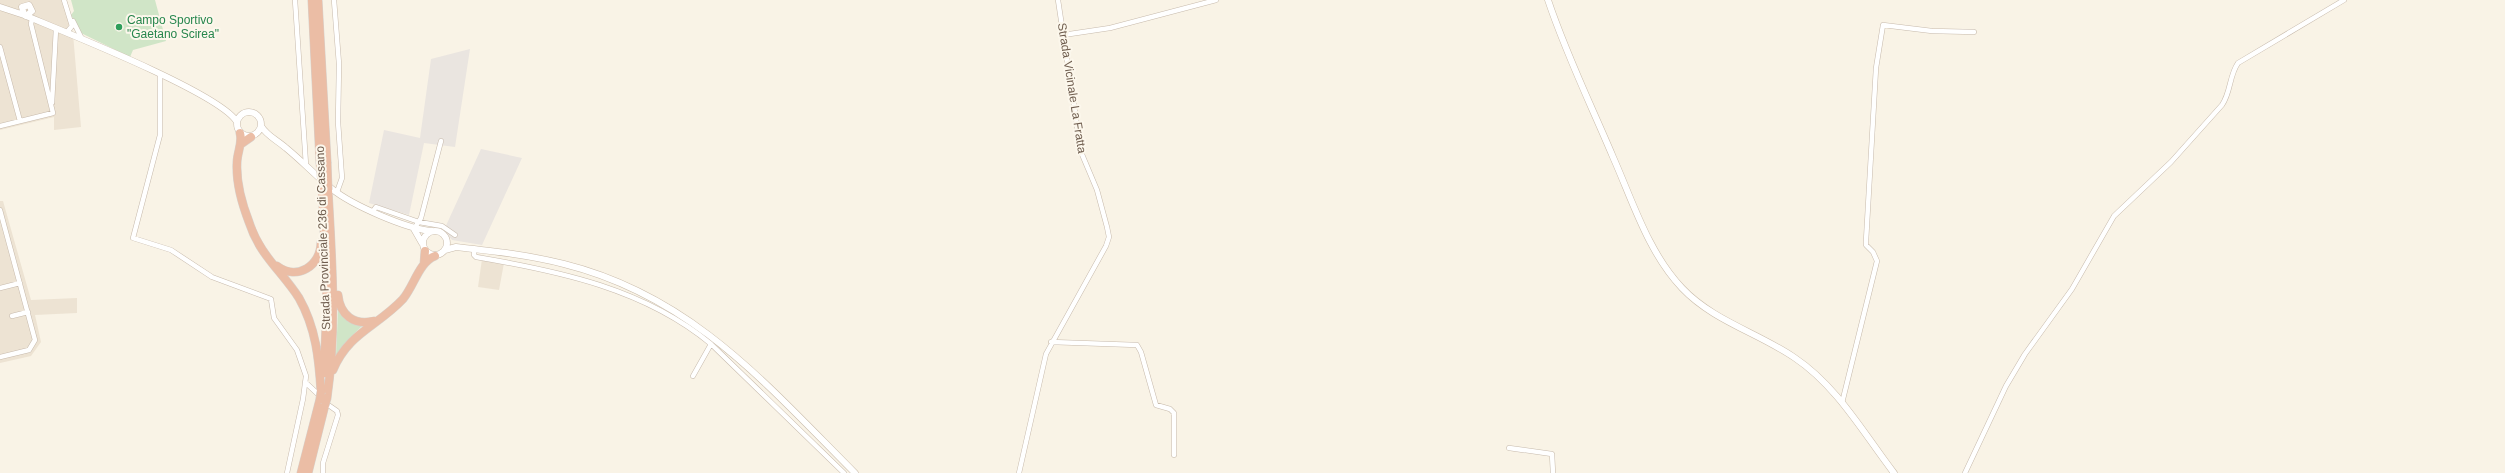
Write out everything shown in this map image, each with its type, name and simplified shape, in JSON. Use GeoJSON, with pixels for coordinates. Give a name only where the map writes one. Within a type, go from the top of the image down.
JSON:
{"type":"FeatureCollection","features":[{"type":"Feature","properties":{"kind":"highway","name":"Strada Provinciale 236 di Cassano"},"geometry":{"type":"LineString","coordinates":[[301,473],[330,374],[334,302],[329,189],[324,162],[312,0]]}},
{"type":"Feature","properties":{"kind":"highway","name":"Strada Provinciale 236 di Cassano"},"geometry":{"type":"LineString","coordinates":[[318,0],[324,162]]}},
{"type":"Feature","properties":{"kind":"highway"},"geometry":{"type":"LineString","coordinates":[[240,133],[241,144],[237,164],[240,193],[254,236],[264,255],[298,298],[310,322],[317,346],[323,399]]}},
{"type":"Feature","properties":{"kind":"highway"},"geometry":{"type":"LineString","coordinates":[[241,144],[253,136]]}},
{"type":"Feature","properties":{"kind":"highway","name":"Strada Provinciale 236 di Cassano"},"geometry":{"type":"LineString","coordinates":[[308,473],[323,399],[327,320],[329,189]]}},
{"type":"Feature","properties":{"kind":"highway"},"geometry":{"type":"LineString","coordinates":[[264,255],[282,270],[291,273],[308,268],[316,262],[322,245],[320,211],[329,189]]}},
{"type":"Feature","properties":{"kind":"highway"},"geometry":{"type":"LineString","coordinates":[[331,232],[341,308],[346,316],[361,323],[379,320]]}},
{"type":"Feature","properties":{"kind":"highway"},"geometry":{"type":"LineString","coordinates":[[424,247],[424,264]]}},
{"type":"Feature","properties":{"kind":"highway"},"geometry":{"type":"LineString","coordinates":[[330,374],[338,357],[350,342],[379,320],[404,297],[424,264],[436,256]]}},
{"type":"Feature","properties":{"kind":"main road"},"geometry":{"type":"LineString","coordinates":[[30,0],[32,9]]}},
{"type":"Feature","properties":{"kind":"main road"},"geometry":{"type":"LineString","coordinates":[[1548,0],[1564,46],[1651,247],[1682,288],[1702,306],[1795,357],[1819,377],[1842,403],[1894,473]]}},
{"type":"Feature","properties":{"kind":"main road"},"geometry":{"type":"LineString","coordinates":[[27,12],[29,5],[32,9]]}},
{"type":"Feature","properties":{"kind":"main road"},"geometry":{"type":"LineString","coordinates":[[0,7],[14,11],[27,12],[56,29],[67,32],[160,75],[229,112],[237,122],[240,133],[253,136],[267,134]]}},
{"type":"Feature","properties":{"kind":"main road"},"geometry":{"type":"LineString","coordinates":[[27,12],[32,9]]}},
{"type":"Feature","properties":{"kind":"main road"},"geometry":{"type":"LineString","coordinates":[[229,112],[256,115],[267,134],[306,166],[329,189],[414,229],[440,232],[456,247]]}},
{"type":"Feature","properties":{"kind":"main road"},"geometry":{"type":"LineString","coordinates":[[237,122],[244,113]]}},
{"type":"Feature","properties":{"kind":"main road"},"geometry":{"type":"LineString","coordinates":[[253,136],[261,126]]}},
{"type":"Feature","properties":{"kind":"main road"},"geometry":{"type":"LineString","coordinates":[[414,229],[424,247],[436,256],[445,250],[456,247],[547,260],[594,273],[657,300],[714,337],[748,367],[855,473]]}},
{"type":"Feature","properties":{"kind":"main road"},"geometry":{"type":"LineString","coordinates":[[424,247],[425,236],[432,231]]}},
{"type":"Feature","properties":{"kind":"main road"},"geometry":{"type":"LineString","coordinates":[[445,250],[447,240]]}},
{"type":"Feature","properties":{"kind":"street"},"geometry":{"type":"LineString","coordinates":[[64,0],[70,16],[82,39]]}},
{"type":"Feature","properties":{"kind":"street"},"geometry":{"type":"LineString","coordinates":[[295,0],[306,166]]}},
{"type":"Feature","properties":{"kind":"street"},"geometry":{"type":"LineString","coordinates":[[329,189],[342,178],[338,122],[339,64],[334,0]]}},
{"type":"Feature","properties":{"kind":"street","name":"Strada Vicinale La Fratta"},"geometry":{"type":"LineString","coordinates":[[1019,473],[1048,348],[1106,246],[1109,237],[1100,197],[1083,159],[1058,0]]}},
{"type":"Feature","properties":{"kind":"street"},"geometry":{"type":"LineString","coordinates":[[1063,35],[1110,28],[1216,0]]}},
{"type":"Feature","properties":{"kind":"street"},"geometry":{"type":"LineString","coordinates":[[1965,473],[2006,386],[2025,354],[2072,289],[2114,216],[2166,167],[2222,105],[2228,94],[2233,72],[2238,64],[2344,0]]}},
{"type":"Feature","properties":{"kind":"street"},"geometry":{"type":"LineString","coordinates":[[27,12],[53,110]]}},
{"type":"Feature","properties":{"kind":"street"},"geometry":{"type":"LineString","coordinates":[[67,32],[72,26],[70,16]]}},
{"type":"Feature","properties":{"kind":"street"},"geometry":{"type":"LineString","coordinates":[[1842,403],[1877,261],[1873,252],[1866,246],[1866,241],[1876,68],[1883,25],[1932,31],[1974,32]]}},
{"type":"Feature","properties":{"kind":"street"},"geometry":{"type":"LineString","coordinates":[[53,110],[56,29]]}},
{"type":"Feature","properties":{"kind":"street"},"geometry":{"type":"LineString","coordinates":[[0,47],[20,121]]}},
{"type":"Feature","properties":{"kind":"street"},"geometry":{"type":"LineString","coordinates":[[160,75],[160,135],[133,238],[138,241],[171,250],[212,277],[270,299],[274,318],[297,350],[304,369],[305,382],[287,473]]}},
{"type":"Feature","properties":{"kind":"street"},"geometry":{"type":"LineString","coordinates":[[0,126],[53,110]]}},
{"type":"Feature","properties":{"kind":"street"},"geometry":{"type":"LineString","coordinates":[[414,229],[419,222],[441,141]]}},
{"type":"Feature","properties":{"kind":"street"},"geometry":{"type":"LineString","coordinates":[[373,211],[376,207],[419,222],[442,226],[455,235]]}},
{"type":"Feature","properties":{"kind":"street"},"geometry":{"type":"LineString","coordinates":[[0,210],[36,340],[28,350],[0,357]]}},
{"type":"Feature","properties":{"kind":"street"},"geometry":{"type":"LineString","coordinates":[[474,249],[474,255],[476,257],[560,272],[618,291],[676,319],[711,344],[844,473]]}},
{"type":"Feature","properties":{"kind":"street"},"geometry":{"type":"LineString","coordinates":[[0,288],[20,283]]}},
{"type":"Feature","properties":{"kind":"street"},"geometry":{"type":"LineString","coordinates":[[12,316],[28,312]]}},
{"type":"Feature","properties":{"kind":"street"},"geometry":{"type":"LineString","coordinates":[[1051,342],[1137,345],[1141,352],[1156,405],[1170,409],[1174,413],[1174,455]]}},
{"type":"Feature","properties":{"kind":"street"},"geometry":{"type":"LineString","coordinates":[[694,376],[711,344]]}},
{"type":"Feature","properties":{"kind":"street"},"geometry":{"type":"LineString","coordinates":[[305,382],[324,401],[337,411],[338,415],[323,463],[323,473]]}},
{"type":"Feature","properties":{"kind":"street"},"geometry":{"type":"LineString","coordinates":[[1509,448],[1552,454],[1554,473]]}},
{"type":"Feature","properties":{"kind":"shaded area"},"geometry":{"type":"Polygon","coordinates":[[[0,0],[66,0],[73,34],[81,127],[54,130],[54,117],[0,130],[0,0]]]}},
{"type":"Feature","properties":{"kind":"shaded area"},"geometry":{"type":"Polygon","coordinates":[[[470,49],[455,147],[424,143],[409,215],[369,203],[384,130],[420,138],[431,59],[470,49]]]}},
{"type":"Feature","properties":{"kind":"shaded area"},"geometry":{"type":"Polygon","coordinates":[[[481,149],[522,158],[482,245],[452,240],[444,230],[481,149]]]}},
{"type":"Feature","properties":{"kind":"shaded area"},"geometry":{"type":"Polygon","coordinates":[[[0,201],[3,201],[31,300],[77,298],[77,313],[35,315],[41,342],[31,356],[0,363],[0,201]]]}},
{"type":"Feature","properties":{"kind":"shaded area"},"geometry":{"type":"Polygon","coordinates":[[[482,259],[504,263],[499,290],[478,287],[482,259]]]}},
{"type":"Feature","properties":{"kind":"green space","name":"Campo Sportivo \"Gaetano Scirea\""},"geometry":{"type":"Polygon","coordinates":[[[71,0],[155,0],[166,41],[133,50],[130,57],[81,33],[71,15],[74,11],[71,0]]]}},
{"type":"Feature","properties":{"kind":"green space"},"geometry":{"type":"Polygon","coordinates":[[[338,310],[362,326],[345,343],[336,356],[338,310]]]}},
{"type":"Feature","properties":{"kind":"place","name":"Campo Sportivo \"Gaetano Scirea\""},"geometry":{"type":"Point","coordinates":[119,27]}}]}
